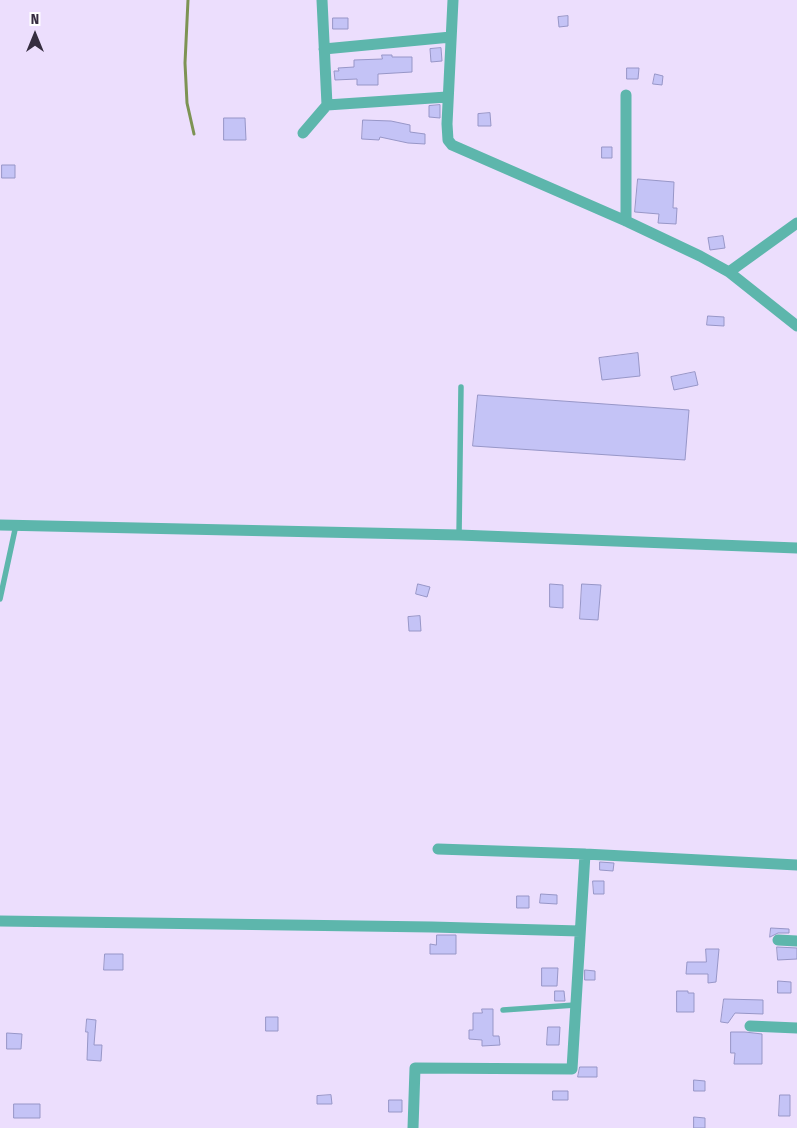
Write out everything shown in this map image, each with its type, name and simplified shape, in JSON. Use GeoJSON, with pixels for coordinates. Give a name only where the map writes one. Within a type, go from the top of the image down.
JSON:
{"type":"FeatureCollection","features":[{"type":"Feature","properties":{"kind":"street"},"geometry":{"type":"LineString","coordinates":[[322,0],[327,105]]}},
{"type":"Feature","properties":{"kind":"street"},"geometry":{"type":"LineString","coordinates":[[453,0],[447,96],[447,133],[448,140],[452,145],[626,221],[729,272],[797,326]]}},
{"type":"Feature","properties":{"kind":"street"},"geometry":{"type":"LineString","coordinates":[[324,48],[451,38]]}},
{"type":"Feature","properties":{"kind":"street"},"geometry":{"type":"LineString","coordinates":[[626,95],[626,221]]}},
{"type":"Feature","properties":{"kind":"street"},"geometry":{"type":"LineString","coordinates":[[302,133],[327,105],[447,96]]}},
{"type":"Feature","properties":{"kind":"street"},"geometry":{"type":"LineString","coordinates":[[729,272],[797,223]]}},
{"type":"Feature","properties":{"kind":"street"},"geometry":{"type":"LineString","coordinates":[[0,524],[459,535],[797,548]]}},
{"type":"Feature","properties":{"kind":"street"},"geometry":{"type":"LineString","coordinates":[[438,849],[585,854],[797,865]]}},
{"type":"Feature","properties":{"kind":"street"},"geometry":{"type":"LineString","coordinates":[[413,1128],[415,1068],[572,1068],[585,854]]}},
{"type":"Feature","properties":{"kind":"street"},"geometry":{"type":"LineString","coordinates":[[0,921],[580,931]]}},
{"type":"Feature","properties":{"kind":"street"},"geometry":{"type":"LineString","coordinates":[[778,940],[797,941]]}},
{"type":"Feature","properties":{"kind":"street"},"geometry":{"type":"LineString","coordinates":[[750,1026],[797,1028]]}},
{"type":"Feature","properties":{"kind":"lane"},"geometry":{"type":"LineString","coordinates":[[459,535],[461,387]]}},
{"type":"Feature","properties":{"kind":"lane"},"geometry":{"type":"LineString","coordinates":[[0,599],[16,525]]}},
{"type":"Feature","properties":{"kind":"lane"},"geometry":{"type":"LineString","coordinates":[[502,1010],[576,1005]]}},
{"type":"Feature","properties":{"kind":"building"},"geometry":{"type":"Polygon","coordinates":[[[568,16],[568,26],[559,27],[558,17],[568,16]]]}},
{"type":"Feature","properties":{"kind":"building"},"geometry":{"type":"Polygon","coordinates":[[[333,18],[348,18],[348,29],[333,29],[333,18]]]}},
{"type":"Feature","properties":{"kind":"building"},"geometry":{"type":"Polygon","coordinates":[[[441,48],[442,61],[431,62],[430,49],[441,48]]]}},
{"type":"Feature","properties":{"kind":"building"},"geometry":{"type":"Polygon","coordinates":[[[382,55],[412,57],[412,72],[378,74],[378,85],[357,85],[357,79],[335,80],[334,71],[339,71],[338,68],[354,67],[354,60],[382,59],[382,55]]]}},
{"type":"Feature","properties":{"kind":"building"},"geometry":{"type":"Polygon","coordinates":[[[627,68],[639,68],[638,79],[627,79],[627,68]]]}},
{"type":"Feature","properties":{"kind":"building"},"geometry":{"type":"Polygon","coordinates":[[[655,74],[663,76],[662,85],[653,84],[655,74]]]}},
{"type":"Feature","properties":{"kind":"building"},"geometry":{"type":"Polygon","coordinates":[[[440,105],[440,118],[429,117],[429,106],[440,105]]]}},
{"type":"Feature","properties":{"kind":"building"},"geometry":{"type":"Polygon","coordinates":[[[490,113],[491,126],[478,126],[478,114],[490,113]]]}},
{"type":"Feature","properties":{"kind":"building"},"geometry":{"type":"Polygon","coordinates":[[[224,118],[245,118],[246,140],[224,140],[224,118]]]}},
{"type":"Feature","properties":{"kind":"building"},"geometry":{"type":"Polygon","coordinates":[[[363,120],[391,121],[410,125],[410,132],[425,134],[425,144],[408,143],[380,137],[379,140],[362,139],[363,120]]]}},
{"type":"Feature","properties":{"kind":"building"},"geometry":{"type":"Polygon","coordinates":[[[602,147],[612,147],[612,158],[602,158],[602,147]]]}},
{"type":"Feature","properties":{"kind":"building"},"geometry":{"type":"Polygon","coordinates":[[[2,165],[15,165],[15,178],[2,178],[2,165]]]}},
{"type":"Feature","properties":{"kind":"building"},"geometry":{"type":"Polygon","coordinates":[[[638,179],[674,182],[673,208],[677,208],[676,224],[658,223],[659,214],[635,212],[638,179]]]}},
{"type":"Feature","properties":{"kind":"building"},"geometry":{"type":"Polygon","coordinates":[[[723,236],[725,248],[710,250],[708,238],[723,236]]]}},
{"type":"Feature","properties":{"kind":"building"},"geometry":{"type":"Polygon","coordinates":[[[708,316],[724,317],[724,326],[707,325],[708,316]]]}},
{"type":"Feature","properties":{"kind":"building"},"geometry":{"type":"Polygon","coordinates":[[[638,353],[640,376],[602,380],[599,358],[638,353]]]}},
{"type":"Feature","properties":{"kind":"building"},"geometry":{"type":"Polygon","coordinates":[[[695,372],[698,385],[674,390],[671,377],[695,372]]]}},
{"type":"Feature","properties":{"kind":"building"},"geometry":{"type":"Polygon","coordinates":[[[478,395],[689,410],[685,460],[473,446],[478,395]]]}},
{"type":"Feature","properties":{"kind":"building"},"geometry":{"type":"Polygon","coordinates":[[[418,584],[430,587],[427,597],[416,594],[418,584]]]}},
{"type":"Feature","properties":{"kind":"building"},"geometry":{"type":"Polygon","coordinates":[[[550,584],[563,585],[563,608],[550,607],[550,584]]]}},
{"type":"Feature","properties":{"kind":"building"},"geometry":{"type":"Polygon","coordinates":[[[582,584],[601,585],[598,620],[580,619],[582,584]]]}},
{"type":"Feature","properties":{"kind":"building"},"geometry":{"type":"Polygon","coordinates":[[[420,616],[421,631],[409,631],[408,617],[420,616]]]}},
{"type":"Feature","properties":{"kind":"building"},"geometry":{"type":"Polygon","coordinates":[[[600,862],[614,863],[613,871],[600,870],[600,862]]]}},
{"type":"Feature","properties":{"kind":"building"},"geometry":{"type":"Polygon","coordinates":[[[593,881],[604,881],[604,894],[594,894],[593,881]]]}},
{"type":"Feature","properties":{"kind":"building"},"geometry":{"type":"Polygon","coordinates":[[[541,894],[557,895],[557,904],[540,903],[541,894]]]}},
{"type":"Feature","properties":{"kind":"building"},"geometry":{"type":"Polygon","coordinates":[[[517,896],[529,896],[529,908],[517,908],[517,896]]]}},
{"type":"Feature","properties":{"kind":"building"},"geometry":{"type":"Polygon","coordinates":[[[771,928],[789,929],[789,933],[778,933],[770,937],[771,928]]]}},
{"type":"Feature","properties":{"kind":"building"},"geometry":{"type":"Polygon","coordinates":[[[437,935],[456,935],[456,954],[430,954],[430,944],[436,945],[437,935]]]}},
{"type":"Feature","properties":{"kind":"building"},"geometry":{"type":"Polygon","coordinates":[[[777,947],[797,948],[797,959],[778,960],[777,947]]]}},
{"type":"Feature","properties":{"kind":"building"},"geometry":{"type":"Polygon","coordinates":[[[706,949],[719,949],[716,982],[708,983],[708,974],[686,974],[687,962],[706,962],[706,949]]]}},
{"type":"Feature","properties":{"kind":"building"},"geometry":{"type":"Polygon","coordinates":[[[105,954],[123,954],[123,970],[104,970],[105,954]]]}},
{"type":"Feature","properties":{"kind":"building"},"geometry":{"type":"Polygon","coordinates":[[[542,968],[558,968],[557,986],[542,986],[542,968]]]}},
{"type":"Feature","properties":{"kind":"building"},"geometry":{"type":"Polygon","coordinates":[[[585,970],[595,971],[595,980],[585,980],[585,970]]]}},
{"type":"Feature","properties":{"kind":"building"},"geometry":{"type":"Polygon","coordinates":[[[778,981],[791,982],[791,993],[778,993],[778,981]]]}},
{"type":"Feature","properties":{"kind":"building"},"geometry":{"type":"Polygon","coordinates":[[[555,991],[564,991],[565,1001],[555,1001],[555,991]]]}},
{"type":"Feature","properties":{"kind":"building"},"geometry":{"type":"Polygon","coordinates":[[[677,991],[694,993],[694,1012],[677,1012],[677,991]]]}},
{"type":"Feature","properties":{"kind":"building"},"geometry":{"type":"Polygon","coordinates":[[[724,999],[763,1000],[763,1014],[735,1013],[728,1023],[721,1022],[724,999]]]}},
{"type":"Feature","properties":{"kind":"building"},"geometry":{"type":"Polygon","coordinates":[[[482,1009],[493,1009],[493,1036],[499,1036],[500,1045],[482,1046],[482,1040],[469,1039],[469,1030],[473,1030],[473,1013],[482,1013],[482,1009]]]}},
{"type":"Feature","properties":{"kind":"building"},"geometry":{"type":"Polygon","coordinates":[[[266,1017],[278,1017],[278,1031],[266,1031],[266,1017]]]}},
{"type":"Feature","properties":{"kind":"building"},"geometry":{"type":"Polygon","coordinates":[[[87,1019],[96,1020],[94,1045],[102,1045],[101,1061],[87,1060],[87,1019]]]}},
{"type":"Feature","properties":{"kind":"building"},"geometry":{"type":"Polygon","coordinates":[[[548,1027],[560,1027],[559,1045],[547,1045],[548,1027]]]}},
{"type":"Feature","properties":{"kind":"building"},"geometry":{"type":"Polygon","coordinates":[[[731,1032],[762,1034],[762,1064],[734,1064],[735,1053],[731,1053],[731,1032]]]}},
{"type":"Feature","properties":{"kind":"building"},"geometry":{"type":"Polygon","coordinates":[[[7,1033],[22,1034],[21,1049],[7,1049],[7,1033]]]}},
{"type":"Feature","properties":{"kind":"building"},"geometry":{"type":"Polygon","coordinates":[[[580,1067],[597,1067],[597,1077],[578,1077],[580,1067]]]}},
{"type":"Feature","properties":{"kind":"building"},"geometry":{"type":"Polygon","coordinates":[[[694,1080],[705,1081],[705,1091],[694,1091],[694,1080]]]}},
{"type":"Feature","properties":{"kind":"building"},"geometry":{"type":"Polygon","coordinates":[[[553,1091],[568,1091],[568,1100],[553,1100],[553,1091]]]}},
{"type":"Feature","properties":{"kind":"building"},"geometry":{"type":"Polygon","coordinates":[[[331,1095],[332,1104],[317,1104],[317,1096],[331,1095]]]}},
{"type":"Feature","properties":{"kind":"building"},"geometry":{"type":"Polygon","coordinates":[[[780,1095],[790,1095],[790,1116],[779,1116],[780,1095]]]}},
{"type":"Feature","properties":{"kind":"building"},"geometry":{"type":"Polygon","coordinates":[[[389,1100],[402,1100],[402,1112],[389,1112],[389,1100]]]}},
{"type":"Feature","properties":{"kind":"building"},"geometry":{"type":"Polygon","coordinates":[[[14,1104],[40,1104],[40,1118],[14,1118],[14,1104]]]}},
{"type":"Feature","properties":{"kind":"building"},"geometry":{"type":"Polygon","coordinates":[[[694,1117],[705,1118],[705,1128],[694,1128],[694,1117]]]}},
{"type":"Feature","properties":{"kind":"waterway"},"geometry":{"type":"LineString","coordinates":[[188,0],[185,63],[187,103],[194,134]]}}]}
